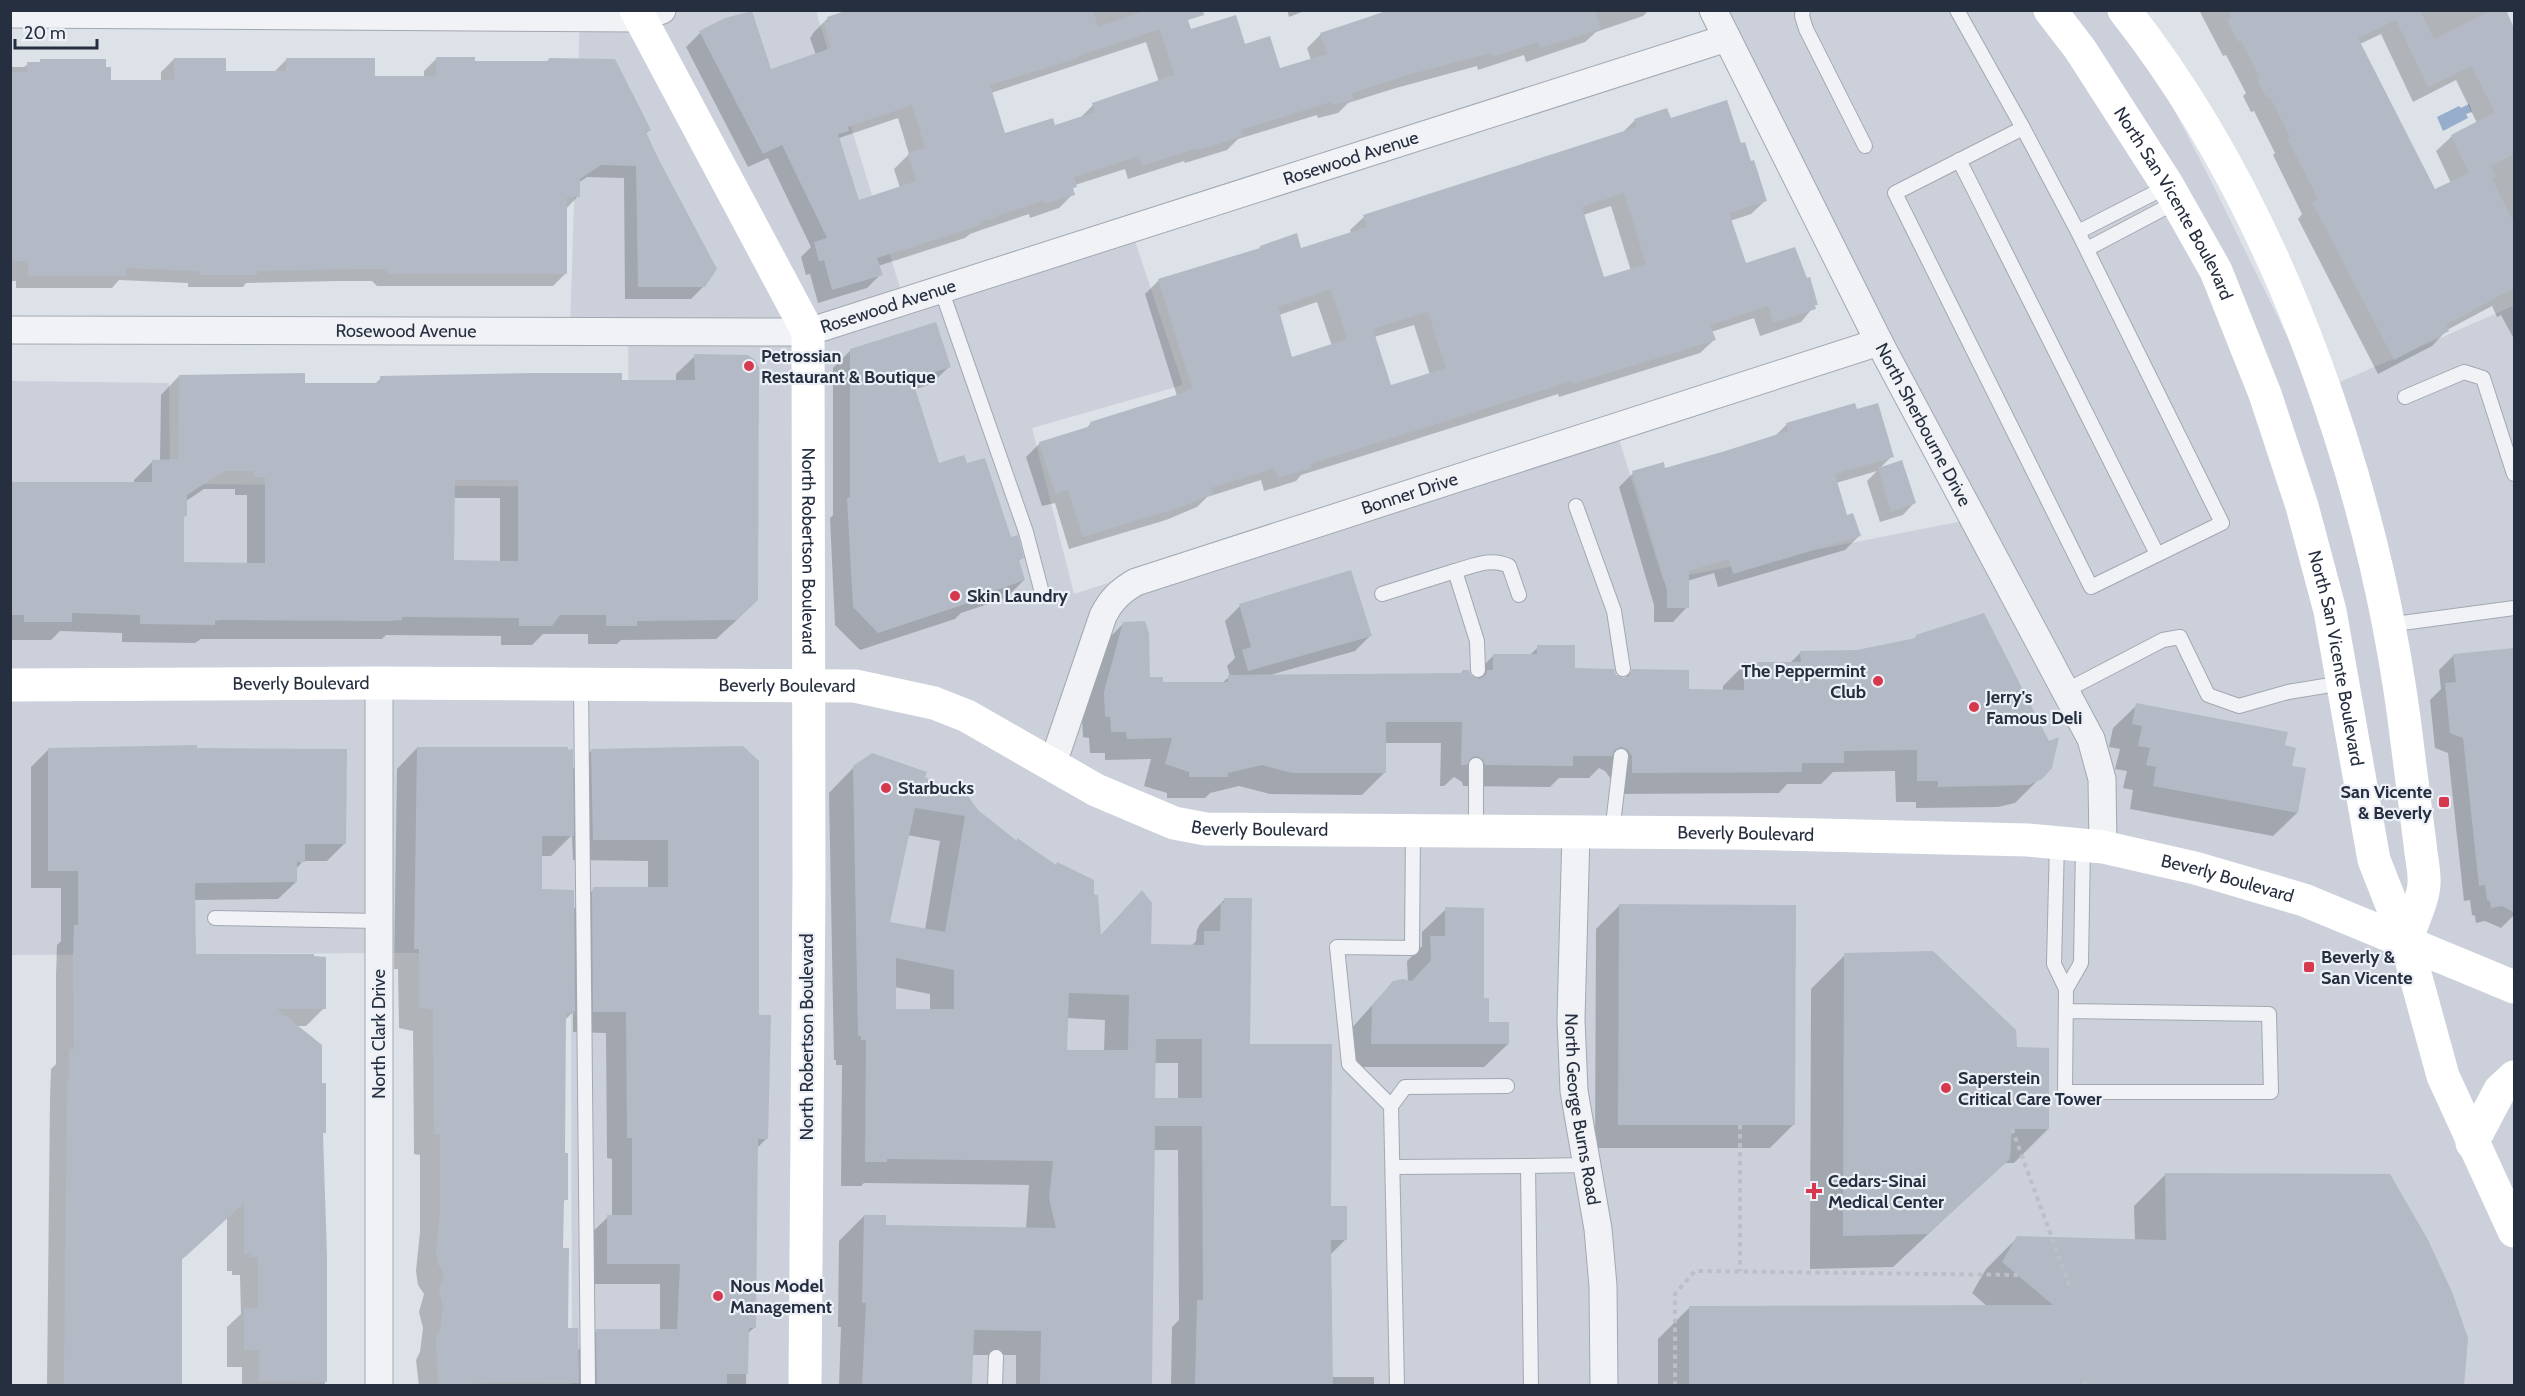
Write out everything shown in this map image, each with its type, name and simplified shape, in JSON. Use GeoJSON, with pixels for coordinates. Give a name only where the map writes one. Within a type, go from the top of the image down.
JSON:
{"type":"FeatureCollection","features":[{"type":"Feature","properties":{"kind":"main road","name":"North San Vicente Boulevard"},"geometry":{"type":"LineString","coordinates":[[2050,10],[2080,49],[2172,194],[2216,271],[2265,394],[2302,506],[2330,611],[2374,860],[2406,942],[2443,1076],[2514,1231]]}},
{"type":"Feature","properties":{"kind":"main road","name":"North Robertson Boulevard"},"geometry":{"type":"LineString","coordinates":[[646,13],[808,332],[805,1386]]}},
{"type":"Feature","properties":{"kind":"main road"},"geometry":{"type":"LineString","coordinates":[[2131,15],[2159,55],[2221,157],[2286,288],[2336,424],[2370,544],[2402,694],[2424,885],[2406,942]]}},
{"type":"Feature","properties":{"kind":"main road","name":"Beverly Boulevard"},"geometry":{"type":"LineString","coordinates":[[10,685],[379,683],[855,686],[934,703],[967,716],[1096,790],[1174,823],[1206,828],[1769,833],[2028,840],[2081,845],[2195,868],[2304,900],[2514,987]]}},
{"type":"Feature","properties":{"kind":"main road"},"geometry":{"type":"LineString","coordinates":[[2472,1143],[2500,1090],[2514,1077]]}},
{"type":"Feature","properties":{"kind":"street","name":"North Sherbourne Drive"},"geometry":{"type":"LineString","coordinates":[[1713,10],[1880,342],[2091,738],[2102,779],[2081,845]]}},
{"type":"Feature","properties":{"kind":"street"},"geometry":{"type":"LineString","coordinates":[[10,14],[646,13]]}},
{"type":"Feature","properties":{"kind":"street","name":"Rosewood Avenue"},"geometry":{"type":"LineString","coordinates":[[10,330],[808,332],[1727,38]]}},
{"type":"Feature","properties":{"kind":"street","name":"Bonner Drive"},"geometry":{"type":"LineString","coordinates":[[1052,766],[1103,616],[1110,602],[1121,590],[1136,582],[1880,342]]}},
{"type":"Feature","properties":{"kind":"street","name":"North Clark Drive"},"geometry":{"type":"LineString","coordinates":[[379,683],[379,1386]]}},
{"type":"Feature","properties":{"kind":"street","name":"North George Burns Road"},"geometry":{"type":"LineString","coordinates":[[1576,832],[1571,1020],[1574,1091],[1598,1229],[1603,1286],[1604,1386]]}},
{"type":"Feature","properties":{"kind":"lane"},"geometry":{"type":"LineString","coordinates":[[1803,10],[1802,16],[1806,29],[1865,146]]}},
{"type":"Feature","properties":{"kind":"lane"},"geometry":{"type":"LineString","coordinates":[[1957,10],[2023,128],[2078,232],[2222,523],[2091,587],[1895,192],[2023,128]]}},
{"type":"Feature","properties":{"kind":"lane"},"geometry":{"type":"LineString","coordinates":[[1959,160],[2157,554]]}},
{"type":"Feature","properties":{"kind":"lane"},"geometry":{"type":"LineString","coordinates":[[2078,232],[2172,194]]}},
{"type":"Feature","properties":{"kind":"lane"},"geometry":{"type":"LineString","coordinates":[[2086,249],[2172,194]]}},
{"type":"Feature","properties":{"kind":"lane"},"geometry":{"type":"LineString","coordinates":[[941,289],[1026,532],[1041,589]]}},
{"type":"Feature","properties":{"kind":"lane"},"geometry":{"type":"LineString","coordinates":[[2405,397],[2464,372],[2483,378],[2514,474]]}},
{"type":"Feature","properties":{"kind":"lane"},"geometry":{"type":"LineString","coordinates":[[1576,506],[1614,611],[1623,669]]}},
{"type":"Feature","properties":{"kind":"lane"},"geometry":{"type":"LineString","coordinates":[[1382,594],[1491,561],[1509,566],[1519,595]]}},
{"type":"Feature","properties":{"kind":"lane"},"geometry":{"type":"LineString","coordinates":[[1455,571],[1477,641],[1478,670]]}},
{"type":"Feature","properties":{"kind":"lane"},"geometry":{"type":"LineString","coordinates":[[2387,625],[2514,608]]}},
{"type":"Feature","properties":{"kind":"lane"},"geometry":{"type":"LineString","coordinates":[[2065,691],[2163,640],[2180,638],[2208,695],[2239,706],[2288,692],[2343,683]]}},
{"type":"Feature","properties":{"kind":"lane"},"geometry":{"type":"LineString","coordinates":[[581,684],[588,1386]]}},
{"type":"Feature","properties":{"kind":"lane"},"geometry":{"type":"LineString","coordinates":[[1612,833],[1621,756]]}},
{"type":"Feature","properties":{"kind":"lane"},"geometry":{"type":"LineString","coordinates":[[1476,765],[1476,831]]}},
{"type":"Feature","properties":{"kind":"lane"},"geometry":{"type":"LineString","coordinates":[[1391,1106],[1349,1064],[1337,947],[1413,948],[1413,831]]}},
{"type":"Feature","properties":{"kind":"lane"},"geometry":{"type":"LineString","coordinates":[[2066,1011],[2269,1014],[2271,1092],[2065,1092],[2066,989],[2054,964],[2081,845]]}},
{"type":"Feature","properties":{"kind":"lane"},"geometry":{"type":"LineString","coordinates":[[2066,989],[2081,963],[2081,845]]}},
{"type":"Feature","properties":{"kind":"lane"},"geometry":{"type":"LineString","coordinates":[[215,918],[379,921]]}},
{"type":"Feature","properties":{"kind":"lane"},"geometry":{"type":"LineString","coordinates":[[1397,1386],[1391,1106],[1405,1087],[1507,1086]]}},
{"type":"Feature","properties":{"kind":"lane"},"geometry":{"type":"LineString","coordinates":[[1393,1167],[1587,1165]]}},
{"type":"Feature","properties":{"kind":"lane"},"geometry":{"type":"LineString","coordinates":[[1528,1166],[1531,1386]]}},
{"type":"Feature","properties":{"kind":"lane"},"geometry":{"type":"LineString","coordinates":[[995,1386],[996,1357]]}},
{"type":"Feature","properties":{"kind":"path"},"geometry":{"type":"LineString","coordinates":[[1740,1125],[1740,1272]]}},
{"type":"Feature","properties":{"kind":"path"},"geometry":{"type":"LineString","coordinates":[[2012,1129],[2070,1287]]}},
{"type":"Feature","properties":{"kind":"path"},"geometry":{"type":"LineString","coordinates":[[1675,1386],[1675,1294],[1695,1271],[2019,1275]]}},
{"type":"Feature","properties":{"kind":"shaded area"},"geometry":{"type":"Polygon","coordinates":[[[580,11],[816,11],[903,298],[1133,235],[1183,385],[1032,428],[1074,594],[1613,420],[1663,580],[1978,518],[1723,11],[2123,11],[2212,183],[2315,393],[2513,306],[2514,308],[2514,1385],[572,1385],[571,952],[11,955],[11,381],[169,383],[170,484],[629,487],[628,329],[570,330],[580,11]]]}},
{"type":"Feature","properties":{"kind":"water"},"geometry":{"type":"Polygon","coordinates":[[[2469,104],[2472,112],[2466,114],[2468,118],[2443,131],[2437,117],[2459,106],[2461,108],[2469,104]]]}},
{"type":"Feature","properties":{"kind":"building"},"geometry":{"type":"Polygon","coordinates":[[[848,10],[1093,10],[1098,27],[1148,10],[1203,10],[1204,15],[1188,20],[1191,29],[1236,15],[1245,44],[1270,36],[1280,68],[1327,54],[1320,33],[1390,10],[1595,10],[1601,29],[1540,48],[1538,42],[1492,57],[1491,53],[1411,74],[1352,93],[1354,100],[1332,105],[1331,102],[1241,130],[1243,136],[1199,150],[1198,148],[1142,166],[1139,156],[1074,177],[1077,187],[1073,188],[1075,195],[1044,204],[1043,201],[996,216],[997,218],[980,221],[981,225],[877,258],[883,275],[832,290],[824,260],[819,261],[814,242],[827,238],[782,145],[763,154],[699,31],[725,18],[752,11],[771,69],[831,48],[824,22],[829,21],[827,17],[848,10]],[[1160,29],[1078,56],[1079,58],[990,85],[1005,133],[1053,118],[1055,125],[1095,112],[1092,103],[1174,75],[1160,29]],[[912,105],[848,127],[849,131],[838,134],[859,200],[916,181],[908,153],[925,148],[912,105]]]}},
{"type":"Feature","properties":{"kind":"building"},"geometry":{"type":"Polygon","coordinates":[[[2228,10],[2420,10],[2434,39],[2492,10],[2506,10],[2514,28],[2514,154],[2491,166],[2496,177],[2492,179],[2514,223],[2514,288],[2446,325],[2449,331],[2394,360],[2312,202],[2318,199],[2287,138],[2290,137],[2270,97],[2267,98],[2241,40],[2238,42],[2227,20],[2231,18],[2228,10]],[[2396,20],[2358,38],[2435,189],[2469,173],[2451,135],[2495,112],[2471,66],[2428,87],[2396,20]]]}},
{"type":"Feature","properties":{"kind":"building"},"geometry":{"type":"Polygon","coordinates":[[[436,57],[475,57],[475,61],[549,61],[549,58],[615,59],[651,130],[646,132],[658,158],[717,269],[705,287],[638,287],[636,166],[601,165],[580,179],[580,197],[567,197],[567,274],[390,274],[385,269],[354,269],[257,271],[257,275],[200,275],[200,271],[126,268],[126,276],[28,276],[28,261],[10,261],[10,72],[27,72],[27,62],[40,62],[40,59],[106,59],[106,67],[111,67],[111,80],[174,80],[174,58],[226,58],[226,71],[286,71],[286,58],[375,58],[375,76],[436,76],[436,57]]]}},
{"type":"Feature","properties":{"kind":"building"},"geometry":{"type":"Polygon","coordinates":[[[1727,100],[1741,143],[1745,142],[1751,161],[1754,160],[1767,201],[1729,213],[1746,263],[1795,247],[1807,278],[1810,277],[1818,305],[1815,305],[1816,309],[1773,323],[1768,306],[1710,325],[1716,340],[1573,384],[1572,381],[1310,464],[1311,468],[1278,478],[1274,468],[1211,488],[1213,494],[1181,507],[1083,537],[1068,490],[1055,494],[1039,442],[1091,426],[1090,422],[1186,392],[1192,388],[1158,279],[1260,248],[1260,246],[1297,233],[1301,248],[1367,227],[1363,215],[1637,127],[1634,119],[1667,108],[1671,118],[1727,100]],[[1624,193],[1582,207],[1604,277],[1646,264],[1624,193]],[[1331,289],[1278,307],[1292,357],[1347,339],[1331,289]],[[1428,312],[1373,329],[1391,385],[1446,368],[1428,312]]]}},
{"type":"Feature","properties":{"kind":"building"},"geometry":{"type":"Polygon","coordinates":[[[936,322],[951,367],[912,379],[939,463],[964,455],[967,463],[985,458],[1011,537],[1018,535],[1024,558],[1019,560],[1025,580],[973,598],[974,601],[878,633],[853,607],[847,498],[850,497],[850,349],[936,322]]]}},
{"type":"Feature","properties":{"kind":"building"},"geometry":{"type":"Polygon","coordinates":[[[694,354],[748,355],[755,360],[759,368],[758,600],[737,620],[637,621],[637,626],[606,626],[606,615],[560,615],[552,626],[519,626],[519,618],[402,617],[402,620],[387,621],[220,620],[215,621],[215,625],[140,624],[140,615],[72,613],[72,622],[24,622],[24,615],[10,615],[10,482],[152,482],[152,460],[178,459],[179,375],[305,373],[305,383],[380,383],[380,376],[533,373],[622,373],[622,380],[695,380],[694,354]],[[224,471],[187,495],[187,516],[184,516],[184,562],[265,563],[265,477],[254,477],[254,471],[224,471]],[[455,480],[454,560],[518,561],[518,480],[455,480]]]}},
{"type":"Feature","properties":{"kind":"building"},"geometry":{"type":"Polygon","coordinates":[[[1855,403],[1857,409],[1878,403],[1894,457],[1835,474],[1847,515],[1853,513],[1861,536],[1733,574],[1729,559],[1689,571],[1689,608],[1667,608],[1667,590],[1632,471],[1664,462],[1665,468],[1722,452],[1788,431],[1786,423],[1855,403]]]}},
{"type":"Feature","properties":{"kind":"building"},"geometry":{"type":"Polygon","coordinates":[[[1902,460],[1916,503],[1891,512],[1878,468],[1902,460]]]}},
{"type":"Feature","properties":{"kind":"building"},"geometry":{"type":"Polygon","coordinates":[[[1351,570],[1372,636],[1248,671],[1242,650],[1251,647],[1239,604],[1351,570]]]}},
{"type":"Feature","properties":{"kind":"building"},"geometry":{"type":"Polygon","coordinates":[[[1984,613],[2049,741],[2059,737],[2052,768],[2042,779],[2029,785],[1938,787],[1938,781],[1917,781],[1917,750],[1844,751],[1844,763],[1802,763],[1802,772],[1632,773],[1632,756],[1627,749],[1621,747],[1614,750],[1612,756],[1573,756],[1573,766],[1485,765],[1483,760],[1477,756],[1471,758],[1467,765],[1461,765],[1462,722],[1386,722],[1386,773],[1292,773],[1262,765],[1228,773],[1228,777],[1189,777],[1189,772],[1165,764],[1172,738],[1127,739],[1126,732],[1111,732],[1110,717],[1105,716],[1104,692],[1123,622],[1145,621],[1149,633],[1150,677],[1163,677],[1163,682],[1228,682],[1228,675],[1462,673],[1462,670],[1469,670],[1471,675],[1479,679],[1486,675],[1487,670],[1493,670],[1493,654],[1537,654],[1537,645],[1575,645],[1575,668],[1614,669],[1616,675],[1624,678],[1629,676],[1632,669],[1689,670],[1689,689],[1744,690],[1744,662],[1801,662],[1800,651],[1857,650],[1916,638],[1916,635],[1984,613]]]}},
{"type":"Feature","properties":{"kind":"building"},"geometry":{"type":"Polygon","coordinates":[[[2514,648],[2514,912],[2502,906],[2491,908],[2490,901],[2487,900],[2485,885],[2479,886],[2463,738],[2450,733],[2445,683],[2456,682],[2453,654],[2514,648]]]}},
{"type":"Feature","properties":{"kind":"building"},"geometry":{"type":"Polygon","coordinates":[[[2136,703],[2288,732],[2285,745],[2296,748],[2292,766],[2306,768],[2298,813],[2153,786],[2156,767],[2146,765],[2150,748],[2138,746],[2142,726],[2132,724],[2136,703]]]}},
{"type":"Feature","properties":{"kind":"building"},"geometry":{"type":"Polygon","coordinates":[[[197,745],[197,748],[347,749],[346,844],[305,844],[305,862],[297,862],[297,882],[195,883],[196,954],[314,954],[314,956],[326,957],[326,1009],[277,1009],[322,1045],[322,1083],[326,1083],[326,1133],[323,1133],[327,1257],[327,1382],[259,1381],[259,1350],[244,1350],[244,1308],[258,1308],[258,1257],[244,1254],[244,1203],[185,1257],[182,1257],[182,1386],[64,1386],[67,1080],[69,1080],[69,1049],[74,1049],[73,958],[74,925],[78,925],[78,871],[48,871],[48,748],[197,745]]]}},
{"type":"Feature","properties":{"kind":"building"},"geometry":{"type":"Polygon","coordinates":[[[743,746],[759,761],[759,1015],[771,1015],[768,1139],[758,1139],[756,1328],[749,1328],[748,1374],[727,1374],[727,1386],[597,1386],[596,1329],[677,1329],[680,1264],[607,1264],[607,1215],[632,1215],[632,1138],[627,1138],[626,1012],[593,1012],[592,890],[594,887],[668,887],[668,840],[593,840],[591,749],[743,746]]]}},
{"type":"Feature","properties":{"kind":"building"},"geometry":{"type":"Polygon","coordinates":[[[417,747],[568,747],[568,750],[573,749],[574,836],[542,836],[542,889],[574,890],[575,1012],[566,1013],[565,1153],[568,1153],[568,1200],[564,1200],[563,1248],[569,1248],[568,1328],[578,1328],[579,1383],[492,1382],[471,1384],[471,1386],[438,1385],[436,1338],[440,1330],[443,1307],[439,1290],[444,1273],[438,1264],[436,1250],[440,1211],[440,1134],[434,1134],[433,1010],[419,1007],[419,949],[414,949],[417,747]]]}},
{"type":"Feature","properties":{"kind":"building"},"geometry":{"type":"Polygon","coordinates":[[[872,753],[927,772],[925,777],[968,796],[978,810],[1017,841],[1017,838],[1056,865],[1057,862],[1094,880],[1094,894],[1098,895],[1101,935],[1142,890],[1152,903],[1151,944],[1204,945],[1204,931],[1220,931],[1221,903],[1224,903],[1224,898],[1252,898],[1250,1044],[1332,1044],[1331,1206],[1347,1206],[1347,1240],[1331,1240],[1333,1386],[1195,1386],[1197,1300],[1203,1300],[1202,1126],[1155,1126],[1152,1386],[1040,1386],[1041,1331],[974,1330],[972,1386],[862,1386],[866,1303],[862,1303],[864,1215],[886,1215],[886,1225],[1056,1228],[1049,1198],[1053,1161],[887,1159],[887,1162],[865,1162],[866,1040],[861,1040],[861,1036],[858,1036],[853,766],[872,753]],[[915,808],[890,922],[945,932],[965,816],[915,808]],[[896,958],[896,1009],[954,1009],[954,970],[896,958]],[[1069,993],[1067,1050],[1128,1050],[1129,995],[1069,993]],[[1156,1039],[1155,1098],[1202,1098],[1202,1039],[1156,1039]]]}},
{"type":"Feature","properties":{"kind":"building"},"geometry":{"type":"Polygon","coordinates":[[[1619,904],[1796,905],[1795,1125],[1618,1125],[1619,904]]]}},
{"type":"Feature","properties":{"kind":"building"},"geometry":{"type":"Polygon","coordinates":[[[1445,907],[1484,908],[1484,998],[1489,998],[1489,1022],[1509,1022],[1509,1044],[1371,1044],[1372,1006],[1393,981],[1402,979],[1412,981],[1431,960],[1430,936],[1445,936],[1445,907]]]}},
{"type":"Feature","properties":{"kind":"building","name":"Saperstein Critical Care Tower"},"geometry":{"type":"Polygon","coordinates":[[[1933,951],[2016,1030],[2017,1047],[2049,1048],[2049,1129],[2012,1129],[2010,1159],[1928,1234],[1843,1236],[1844,953],[1933,951]]]}},
{"type":"Feature","properties":{"kind":"building"},"geometry":{"type":"Polygon","coordinates":[[[2165,1173],[2390,1174],[2428,1240],[2452,1292],[2468,1338],[2464,1386],[1689,1386],[1689,1306],[2053,1305],[2002,1262],[2017,1236],[2166,1240],[2165,1173]]]}},
{"type":"Feature","properties":{"kind":"place","name":"Petrossian Restaurant & Boutique"},"geometry":{"type":"Point","coordinates":[749,366]}},
{"type":"Feature","properties":{"kind":"place","name":"Skin Laundry"},"geometry":{"type":"Point","coordinates":[955,596]}},
{"type":"Feature","properties":{"kind":"place","name":"The Peppermint Club"},"geometry":{"type":"Point","coordinates":[1878,681]}},
{"type":"Feature","properties":{"kind":"place","name":"Jerry's Famous Deli"},"geometry":{"type":"Point","coordinates":[1974,707]}},
{"type":"Feature","properties":{"kind":"place","name":"Starbucks"},"geometry":{"type":"Point","coordinates":[886,788]}},
{"type":"Feature","properties":{"kind":"place","name":"San Vicente & Beverly"},"geometry":{"type":"Point","coordinates":[2444,802]}},
{"type":"Feature","properties":{"kind":"place","name":"Beverly & San Vicente"},"geometry":{"type":"Point","coordinates":[2309,967]}},
{"type":"Feature","properties":{"kind":"place","name":"Saperstein Critical Care Tower"},"geometry":{"type":"Point","coordinates":[1946,1088]}},
{"type":"Feature","properties":{"kind":"place","name":"Cedars-Sinai Medical Center"},"geometry":{"type":"Point","coordinates":[1814,1191]}},
{"type":"Feature","properties":{"kind":"place","name":"Nous Model Management"},"geometry":{"type":"Point","coordinates":[718,1296]}}]}
